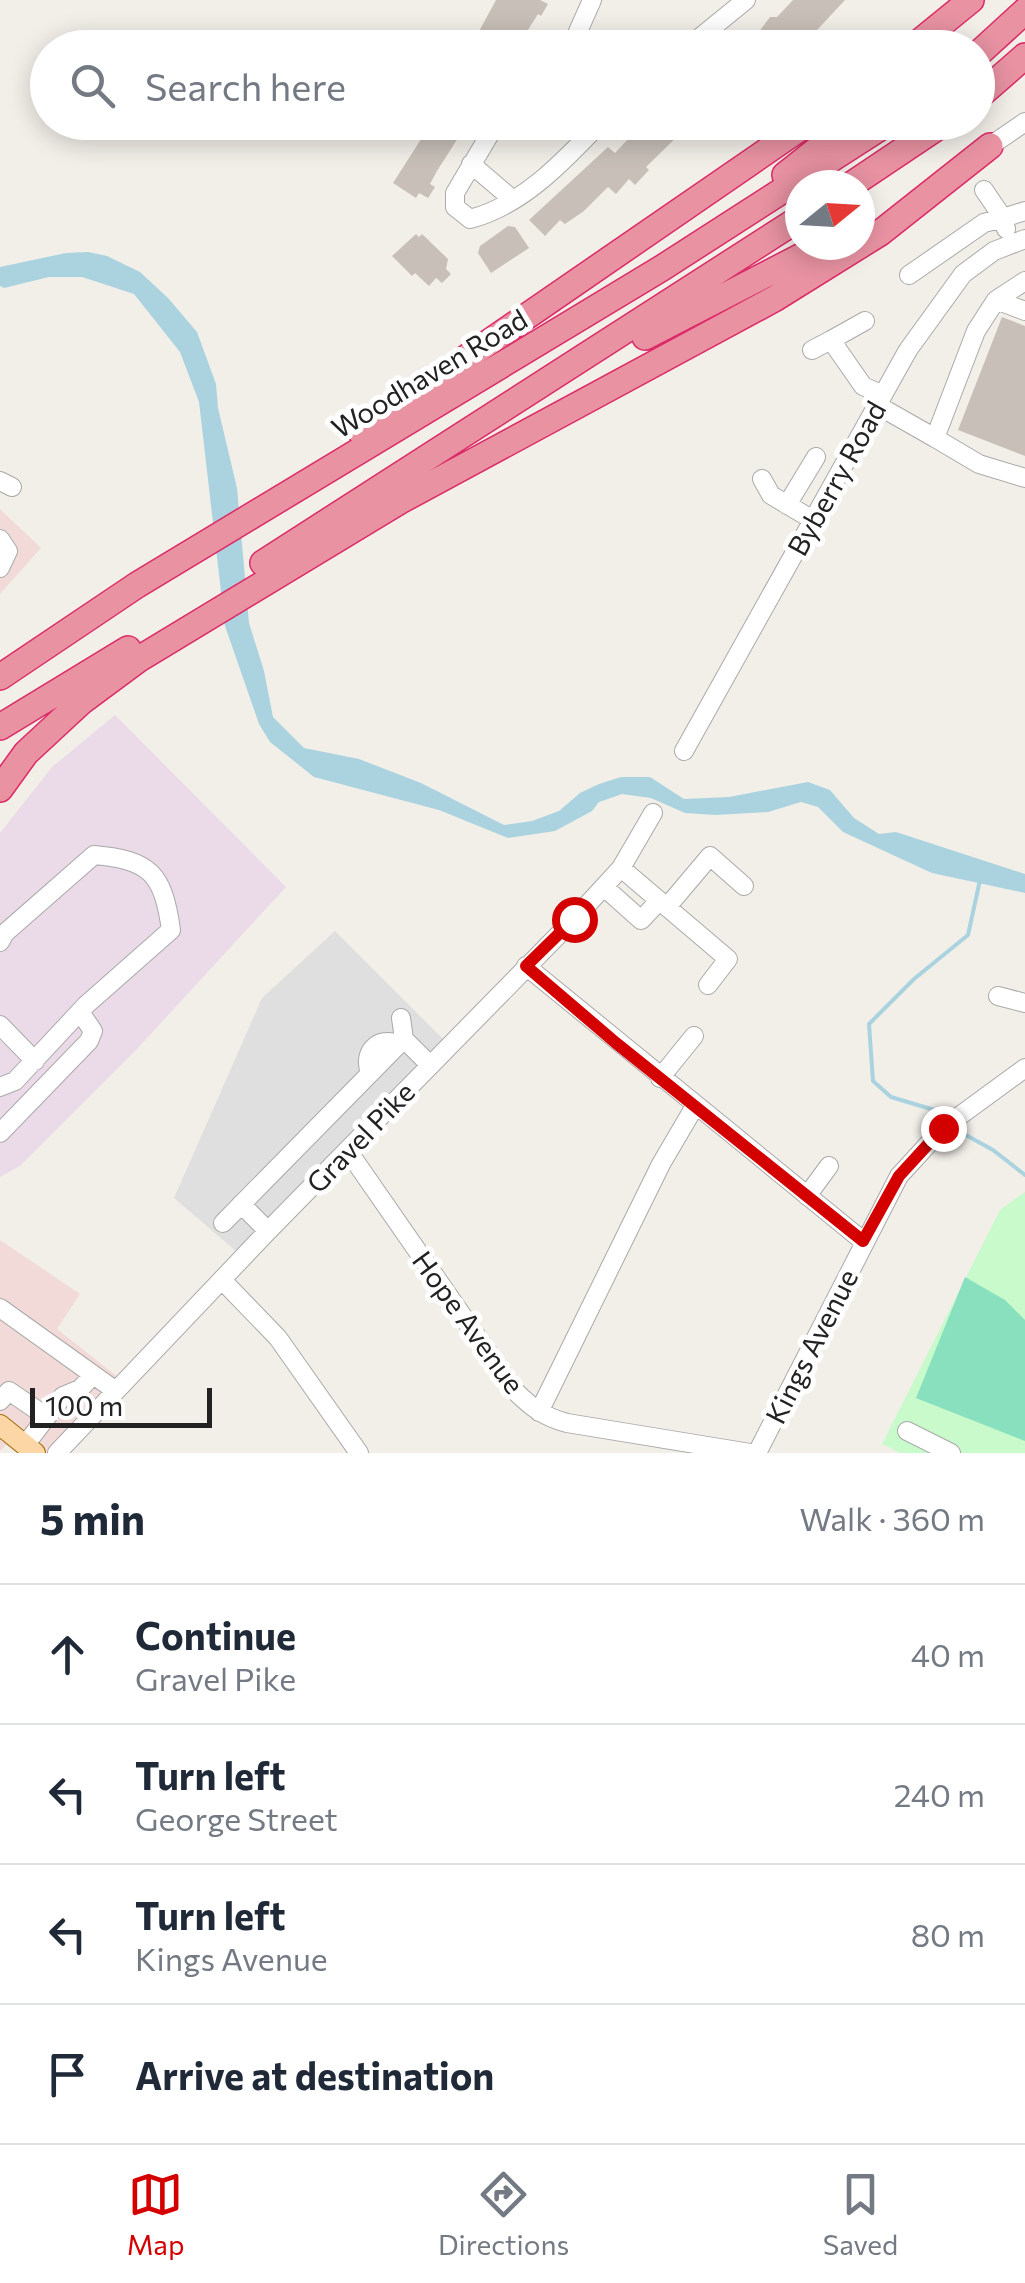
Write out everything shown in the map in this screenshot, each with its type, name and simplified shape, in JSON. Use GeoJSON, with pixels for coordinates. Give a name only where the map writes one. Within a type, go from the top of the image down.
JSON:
{"type":"FeatureCollection","features":[{"type":"Feature","properties":{"kind":"highway"},"geometry":{"type":"LineString","coordinates":[[934,30],[971,0]]}},
{"type":"Feature","properties":{"kind":"highway"},"geometry":{"type":"LineString","coordinates":[[960,30],[993,0]]}},
{"type":"Feature","properties":{"kind":"highway"},"geometry":{"type":"LineString","coordinates":[[995,38],[1025,11]]}},
{"type":"Feature","properties":{"kind":"highway"},"geometry":{"type":"LineString","coordinates":[[995,82],[1025,56]]}},
{"type":"Feature","properties":{"kind":"highway"},"geometry":{"type":"LineString","coordinates":[[245,511],[783,140]]}},
{"type":"Feature","properties":{"kind":"highway"},"geometry":{"type":"LineString","coordinates":[[662,268],[829,140]]}},
{"type":"Feature","properties":{"kind":"highway","name":"Woodhaven Road"},"geometry":{"type":"LineString","coordinates":[[0,677],[208,534],[662,268],[861,140]]}},
{"type":"Feature","properties":{"kind":"highway"},"geometry":{"type":"LineString","coordinates":[[873,170],[918,140]]}},
{"type":"Feature","properties":{"kind":"highway"},"geometry":{"type":"LineString","coordinates":[[875,217],[990,146]]}},
{"type":"Feature","properties":{"kind":"highway"},"geometry":{"type":"LineString","coordinates":[[254,578],[774,300],[880,232],[990,146]]}},
{"type":"Feature","properties":{"kind":"highway"},"geometry":{"type":"LineString","coordinates":[[0,727],[254,578],[482,424],[785,228]]}},
{"type":"Feature","properties":{"kind":"highway"},"geometry":{"type":"LineString","coordinates":[[482,424],[794,260]]}},
{"type":"Feature","properties":{"kind":"highway"},"geometry":{"type":"LineString","coordinates":[[0,662],[208,534]]}},
{"type":"Feature","properties":{"kind":"highway"},"geometry":{"type":"LineString","coordinates":[[0,662],[137,586]]}},
{"type":"Feature","properties":{"kind":"highway"},"geometry":{"type":"LineString","coordinates":[[0,790],[26,753],[82,702],[218,600]]}},
{"type":"Feature","properties":{"kind":"highway"},"geometry":{"type":"LineString","coordinates":[[0,772],[61,707],[164,628]]}},
{"type":"Feature","properties":{"kind":"main road"},"geometry":{"type":"LineString","coordinates":[[0,1425],[30,1449]]}},
{"type":"Feature","properties":{"kind":"street"},"geometry":{"type":"LineString","coordinates":[[579,30],[592,0]]}},
{"type":"Feature","properties":{"kind":"street"},"geometry":{"type":"LineString","coordinates":[[710,30],[746,0]]}},
{"type":"Feature","properties":{"kind":"street"},"geometry":{"type":"LineString","coordinates":[[990,146],[1025,122]]}},
{"type":"Feature","properties":{"kind":"street"},"geometry":{"type":"LineString","coordinates":[[485,140],[455,193],[455,207],[470,219],[484,216],[512,199],[558,167],[584,140]]}},
{"type":"Feature","properties":{"kind":"street"},"geometry":{"type":"LineString","coordinates":[[471,164],[512,199]]}},
{"type":"Feature","properties":{"kind":"street"},"geometry":{"type":"LineString","coordinates":[[984,190],[1018,242]]}},
{"type":"Feature","properties":{"kind":"street"},"geometry":{"type":"LineString","coordinates":[[909,275],[984,223],[1025,212]]}},
{"type":"Feature","properties":{"kind":"street","name":"Byberry Road"},"geometry":{"type":"LineString","coordinates":[[684,751],[908,350],[963,274],[994,252],[1018,242]]}},
{"type":"Feature","properties":{"kind":"street"},"geometry":{"type":"LineString","coordinates":[[935,438],[976,331],[996,300],[1025,281]]}},
{"type":"Feature","properties":{"kind":"street"},"geometry":{"type":"LineString","coordinates":[[996,300],[1025,311]]}},
{"type":"Feature","properties":{"kind":"street"},"geometry":{"type":"LineString","coordinates":[[812,350],[864,320]]}},
{"type":"Feature","properties":{"kind":"street"},"geometry":{"type":"LineString","coordinates":[[831,340],[863,386],[880,400],[979,464],[1025,478]]}},
{"type":"Feature","properties":{"kind":"street"},"geometry":{"type":"LineString","coordinates":[[787,505],[816,457]]}},
{"type":"Feature","properties":{"kind":"street"},"geometry":{"type":"LineString","coordinates":[[762,478],[771,495],[813,520]]}},
{"type":"Feature","properties":{"kind":"street"},"geometry":{"type":"LineString","coordinates":[[0,539],[8,550],[0,568]]}},
{"type":"Feature","properties":{"kind":"street","name":"Gravel Pike"},"geometry":{"type":"LineString","coordinates":[[58,1453],[604,887],[621,868],[653,814]]}},
{"type":"Feature","properties":{"kind":"street"},"geometry":{"type":"LineString","coordinates":[[0,942],[5,933],[94,855],[129,858],[152,874],[166,896],[171,930],[80,1012],[16,1081],[0,1087]]}},
{"type":"Feature","properties":{"kind":"street"},"geometry":{"type":"LineString","coordinates":[[604,887],[641,920],[663,904],[710,856],[744,886]]}},
{"type":"Feature","properties":{"kind":"street"},"geometry":{"type":"LineString","coordinates":[[621,868],[728,959],[708,985]]}},
{"type":"Feature","properties":{"kind":"street"},"geometry":{"type":"LineString","coordinates":[[526,966],[863,1241]]}},
{"type":"Feature","properties":{"kind":"street"},"geometry":{"type":"LineString","coordinates":[[998,996],[1025,1003]]}},
{"type":"Feature","properties":{"kind":"street"},"geometry":{"type":"LineString","coordinates":[[1,1133],[88,1041],[93,1031],[80,1012]]}},
{"type":"Feature","properties":{"kind":"street"},"geometry":{"type":"LineString","coordinates":[[400,1018],[402,1041]]}},
{"type":"Feature","properties":{"kind":"street"},"geometry":{"type":"LineString","coordinates":[[0,1025],[32,1064]]}},
{"type":"Feature","properties":{"kind":"street"},"geometry":{"type":"LineString","coordinates":[[660,1078],[694,1036]]}},
{"type":"Feature","properties":{"kind":"street"},"geometry":{"type":"LineString","coordinates":[[224,1222],[370,1074],[367,1060],[373,1047],[385,1041],[402,1041],[430,1065]]}},
{"type":"Feature","properties":{"kind":"street","name":"Kings Avenue"},"geometry":{"type":"LineString","coordinates":[[754,1453],[899,1176],[958,1115],[1025,1068]]}},
{"type":"Feature","properties":{"kind":"street"},"geometry":{"type":"LineString","coordinates":[[539,1412],[668,1150],[695,1106]]}},
{"type":"Feature","properties":{"kind":"street","name":"Hope Avenue"},"geometry":{"type":"LineString","coordinates":[[348,1151],[514,1390],[539,1412],[567,1423],[754,1453]]}},
{"type":"Feature","properties":{"kind":"street"},"geometry":{"type":"LineString","coordinates":[[807,1196],[830,1166]]}},
{"type":"Feature","properties":{"kind":"street"},"geometry":{"type":"LineString","coordinates":[[241,1204],[268,1231]]}},
{"type":"Feature","properties":{"kind":"street"},"geometry":{"type":"LineString","coordinates":[[222,1280],[278,1338],[359,1453]]}},
{"type":"Feature","properties":{"kind":"street"},"geometry":{"type":"LineString","coordinates":[[0,1308],[116,1391]]}},
{"type":"Feature","properties":{"kind":"street"},"geometry":{"type":"LineString","coordinates":[[30,1449],[46,1417],[63,1396],[80,1389],[92,1375]]}},
{"type":"Feature","properties":{"kind":"street"},"geometry":{"type":"LineString","coordinates":[[0,1401],[9,1391],[46,1417]]}},
{"type":"Feature","properties":{"kind":"street"},"geometry":{"type":"LineString","coordinates":[[907,1431],[951,1453]]}},
{"type":"Feature","properties":{"kind":"shaded area"},"geometry":{"type":"Polygon","coordinates":[[[0,509],[41,548],[0,594],[0,509]]]}},
{"type":"Feature","properties":{"kind":"shaded area"},"geometry":{"type":"Polygon","coordinates":[[[115,715],[286,887],[136,1050],[20,1166],[0,1177],[0,833],[52,767],[115,715]]]}},
{"type":"Feature","properties":{"kind":"shaded area"},"geometry":{"type":"Polygon","coordinates":[[[335,931],[444,1040],[237,1252],[174,1198],[262,998],[335,931]]]}},
{"type":"Feature","properties":{"kind":"shaded area"},"geometry":{"type":"Polygon","coordinates":[[[0,1240],[80,1294],[57,1329],[119,1378],[49,1453],[17,1453],[6,1445],[0,1451],[0,1240]]]}},
{"type":"Feature","properties":{"kind":"green space"},"geometry":{"type":"Polygon","coordinates":[[[1025,1192],[1025,1453],[900,1453],[882,1444],[1000,1210],[1025,1192]]]}},
{"type":"Feature","properties":{"kind":"green space"},"geometry":{"type":"Polygon","coordinates":[[[965,1277],[1005,1300],[1025,1320],[1025,1441],[916,1398],[965,1277]]]}},
{"type":"Feature","properties":{"kind":"water"},"geometry":{"type":"Polygon","coordinates":[[[88,252],[107,256],[140,272],[197,332],[216,384],[237,488],[249,623],[273,717],[304,748],[359,759],[421,783],[504,825],[532,821],[559,811],[580,793],[621,777],[650,777],[684,799],[729,797],[808,782],[830,790],[854,818],[879,834],[896,832],[1025,874],[1025,893],[932,873],[843,832],[818,807],[801,802],[768,812],[715,815],[685,813],[651,798],[622,794],[599,802],[592,811],[555,831],[508,838],[439,810],[314,777],[270,742],[259,724],[225,626],[199,402],[180,352],[134,294],[82,277],[49,277],[0,286],[0,267],[88,252]]]}},
{"type":"Feature","properties":{"kind":"building"},"geometry":{"type":"Polygon","coordinates":[[[496,0],[540,0],[548,4],[528,30],[480,30],[496,0]]]}},
{"type":"Feature","properties":{"kind":"building"},"geometry":{"type":"Polygon","coordinates":[[[793,0],[845,0],[817,30],[760,30],[770,17],[777,17],[793,0]]]}},
{"type":"Feature","properties":{"kind":"building"},"geometry":{"type":"Polygon","coordinates":[[[420,140],[457,140],[430,184],[435,187],[428,198],[419,193],[416,198],[393,183],[420,140]]]}},
{"type":"Feature","properties":{"kind":"building"},"geometry":{"type":"Polygon","coordinates":[[[627,140],[674,140],[646,167],[649,170],[635,185],[629,179],[616,194],[608,187],[584,211],[565,224],[560,220],[545,236],[529,220],[608,147],[615,153],[627,140]]]}},
{"type":"Feature","properties":{"kind":"building"},"geometry":{"type":"Polygon","coordinates":[[[508,226],[515,227],[529,248],[491,273],[478,253],[480,246],[508,226]]]}},
{"type":"Feature","properties":{"kind":"building"},"geometry":{"type":"Polygon","coordinates":[[[416,234],[422,234],[448,259],[446,269],[451,274],[442,283],[436,278],[429,286],[392,256],[416,234]]]}},
{"type":"Feature","properties":{"kind":"building"},"geometry":{"type":"Polygon","coordinates":[[[1002,317],[1025,326],[1025,456],[958,430],[1002,317]]]}},
{"type":"Feature","properties":{"kind":"waterway"},"geometry":{"type":"LineString","coordinates":[[946,1118],[941,1112],[891,1097],[873,1081],[869,1024],[914,979],[968,935],[980,880]]}},
{"type":"Feature","properties":{"kind":"waterway"},"geometry":{"type":"LineString","coordinates":[[955,1129],[993,1150],[1025,1175]]}},
{"type":"Feature","properties":{"kind":"route"},"geometry":{"type":"LineString","coordinates":[[574,919],[526,966],[863,1241],[905,1167],[943,1128]]}}]}
